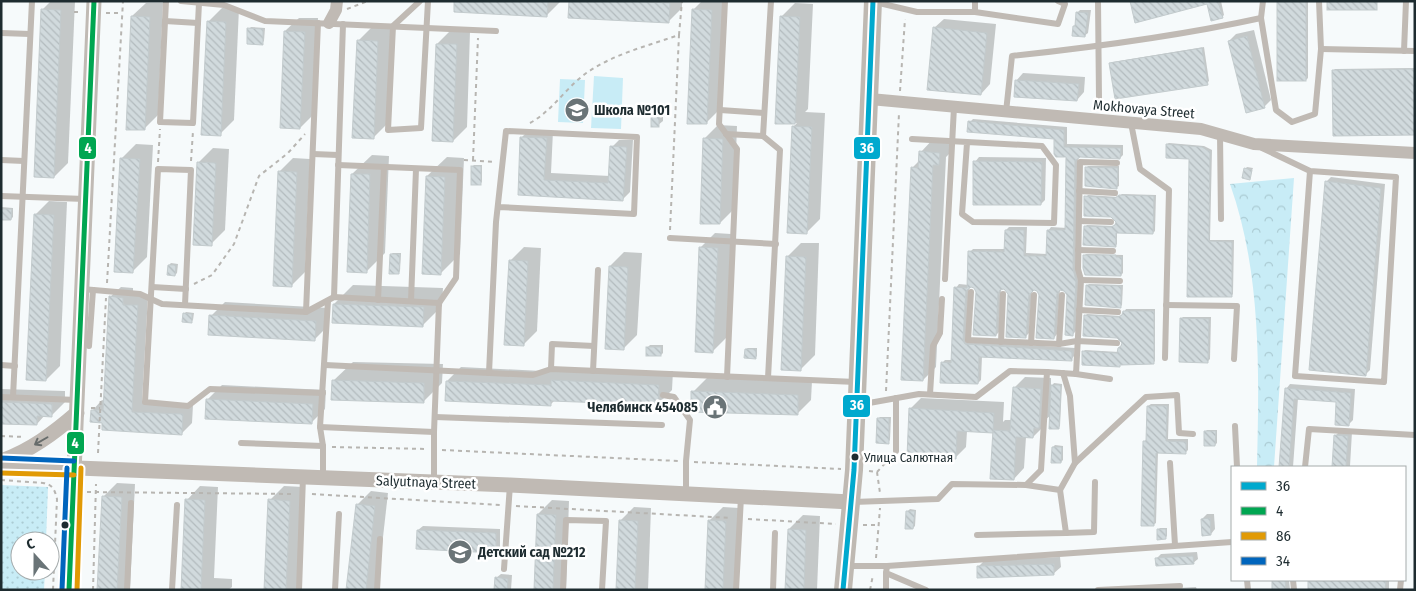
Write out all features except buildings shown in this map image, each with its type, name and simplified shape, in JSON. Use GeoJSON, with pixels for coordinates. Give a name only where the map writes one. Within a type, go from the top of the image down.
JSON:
{"type":"FeatureCollection","features":[{"type":"Feature","properties":{"kind":"main road"},"geometry":{"type":"LineString","coordinates":[[843,590],[854,470],[874,1]]}},
{"type":"Feature","properties":{"kind":"street"},"geometry":{"type":"LineString","coordinates":[[69,590],[77,406],[88,290],[86,199],[94,1]]}},
{"type":"Feature","properties":{"kind":"street"},"geometry":{"type":"LineString","coordinates":[[324,23],[336,6]]}},
{"type":"Feature","properties":{"kind":"street","name":"Mokhovaya Street"},"geometry":{"type":"LineString","coordinates":[[870,99],[1201,129],[1254,144],[1415,154]]}},
{"type":"Feature","properties":{"kind":"street"},"geometry":{"type":"LineString","coordinates":[[1,463],[48,437],[77,406]]}},
{"type":"Feature","properties":{"kind":"street","name":"Salyutnaya Street"},"geometry":{"type":"LineString","coordinates":[[1,463],[74,468],[510,485],[851,502]]}},
{"type":"Feature","properties":{"kind":"lane"},"geometry":{"type":"LineString","coordinates":[[13,397],[32,1]]}},
{"type":"Feature","properties":{"kind":"lane"},"geometry":{"type":"LineString","coordinates":[[166,1],[160,122],[193,123],[199,3]]}},
{"type":"Feature","properties":{"kind":"lane"},"geometry":{"type":"LineString","coordinates":[[181,1],[224,5],[265,21],[496,31]]}},
{"type":"Feature","properties":{"kind":"lane"},"geometry":{"type":"LineString","coordinates":[[420,1],[393,26],[388,130],[421,128],[428,1]]}},
{"type":"Feature","properties":{"kind":"lane"},"geometry":{"type":"LineString","coordinates":[[725,1],[719,124],[737,149],[727,377]]}},
{"type":"Feature","properties":{"kind":"lane"},"geometry":{"type":"LineString","coordinates":[[763,136],[771,1]]}},
{"type":"Feature","properties":{"kind":"lane"},"geometry":{"type":"LineString","coordinates":[[874,1],[917,12],[975,12],[1058,24],[1065,4],[1058,1]]}},
{"type":"Feature","properties":{"kind":"lane"},"geometry":{"type":"LineString","coordinates":[[975,1],[975,12]]}},
{"type":"Feature","properties":{"kind":"lane"},"geometry":{"type":"LineString","coordinates":[[1098,1],[1099,99]]}},
{"type":"Feature","properties":{"kind":"lane"},"geometry":{"type":"LineString","coordinates":[[1263,1],[1261,18],[1276,110],[1292,122],[1315,114],[1321,49],[1319,1]]}},
{"type":"Feature","properties":{"kind":"lane"},"geometry":{"type":"LineString","coordinates":[[1404,51],[1406,1]]}},
{"type":"Feature","properties":{"kind":"lane"},"geometry":{"type":"LineString","coordinates":[[1006,112],[1012,56],[1098,47],[1200,32],[1261,18]]}},
{"type":"Feature","properties":{"kind":"lane"},"geometry":{"type":"LineString","coordinates":[[165,21],[198,24]]}},
{"type":"Feature","properties":{"kind":"lane"},"geometry":{"type":"LineString","coordinates":[[306,312],[314,123],[324,23]]}},
{"type":"Feature","properties":{"kind":"lane"},"geometry":{"type":"LineString","coordinates":[[323,478],[323,446],[320,427],[331,299],[343,24]]}},
{"type":"Feature","properties":{"kind":"lane"},"geometry":{"type":"LineString","coordinates":[[1,33],[30,34]]}},
{"type":"Feature","properties":{"kind":"lane"},"geometry":{"type":"LineString","coordinates":[[1321,49],[1415,51]]}},
{"type":"Feature","properties":{"kind":"lane"},"geometry":{"type":"LineString","coordinates":[[945,279],[954,107]]}},
{"type":"Feature","properties":{"kind":"lane"},"geometry":{"type":"LineString","coordinates":[[720,110],[764,113]]}},
{"type":"Feature","properties":{"kind":"lane"},"geometry":{"type":"LineString","coordinates":[[1131,123],[1140,169],[1169,190],[1165,358]]}},
{"type":"Feature","properties":{"kind":"lane"},"geometry":{"type":"LineString","coordinates":[[489,373],[498,207],[506,131],[637,137],[634,214],[498,207]]}},
{"type":"Feature","properties":{"kind":"lane"},"geometry":{"type":"LineString","coordinates":[[726,134],[763,136],[780,150],[768,378]]}},
{"type":"Feature","properties":{"kind":"lane"},"geometry":{"type":"LineString","coordinates":[[1220,134],[1221,219]]}},
{"type":"Feature","properties":{"kind":"lane"},"geometry":{"type":"LineString","coordinates":[[912,139],[1042,146],[1056,165],[1054,223],[973,222],[962,214],[967,143]]}},
{"type":"Feature","properties":{"kind":"lane"},"geometry":{"type":"LineString","coordinates":[[1254,144],[1310,171],[1396,178],[1384,382],[1295,376],[1310,171]]}},
{"type":"Feature","properties":{"kind":"lane"},"geometry":{"type":"LineString","coordinates":[[313,154],[338,155]]}},
{"type":"Feature","properties":{"kind":"lane"},"geometry":{"type":"LineString","coordinates":[[1,160],[24,161]]}},
{"type":"Feature","properties":{"kind":"lane"},"geometry":{"type":"LineString","coordinates":[[1076,374],[1081,280],[1078,269],[1080,162],[1116,164]]}},
{"type":"Feature","properties":{"kind":"lane"},"geometry":{"type":"LineString","coordinates":[[338,165],[460,170],[456,278],[440,303],[436,371],[434,482]]}},
{"type":"Feature","properties":{"kind":"lane"},"geometry":{"type":"LineString","coordinates":[[378,300],[384,167]]}},
{"type":"Feature","properties":{"kind":"lane"},"geometry":{"type":"LineString","coordinates":[[185,305],[191,170],[158,168],[145,402],[188,406],[210,390],[323,393]]}},
{"type":"Feature","properties":{"kind":"lane"},"geometry":{"type":"LineString","coordinates":[[411,302],[416,169]]}},
{"type":"Feature","properties":{"kind":"lane"},"geometry":{"type":"LineString","coordinates":[[1079,191],[1115,192]]}},
{"type":"Feature","properties":{"kind":"lane"},"geometry":{"type":"LineString","coordinates":[[1,196],[86,199]]}},
{"type":"Feature","properties":{"kind":"lane"},"geometry":{"type":"LineString","coordinates":[[1079,221],[1111,222]]}},
{"type":"Feature","properties":{"kind":"lane"},"geometry":{"type":"LineString","coordinates":[[670,238],[776,244]]}},
{"type":"Feature","properties":{"kind":"lane"},"geometry":{"type":"LineString","coordinates":[[1078,250],[1113,251]]}},
{"type":"Feature","properties":{"kind":"lane"},"geometry":{"type":"LineString","coordinates":[[593,371],[598,270]]}},
{"type":"Feature","properties":{"kind":"lane"},"geometry":{"type":"LineString","coordinates":[[1081,280],[1120,281]]}},
{"type":"Feature","properties":{"kind":"lane"},"geometry":{"type":"LineString","coordinates":[[152,287],[186,289]]}},
{"type":"Feature","properties":{"kind":"lane"},"geometry":{"type":"LineString","coordinates":[[90,346],[88,290],[140,294],[162,304],[306,312],[331,299],[440,303]]}},
{"type":"Feature","properties":{"kind":"lane"},"geometry":{"type":"LineString","coordinates":[[971,292],[968,340],[1059,344],[1077,342],[1116,344]]}},
{"type":"Feature","properties":{"kind":"lane"},"geometry":{"type":"LineString","coordinates":[[1001,342],[1003,294]]}},
{"type":"Feature","properties":{"kind":"lane"},"geometry":{"type":"LineString","coordinates":[[1031,343],[1034,295]]}},
{"type":"Feature","properties":{"kind":"lane"},"geometry":{"type":"LineString","coordinates":[[1059,344],[1062,295]]}},
{"type":"Feature","properties":{"kind":"lane"},"geometry":{"type":"LineString","coordinates":[[930,394],[932,346],[940,333],[942,299]]}},
{"type":"Feature","properties":{"kind":"lane"},"geometry":{"type":"LineString","coordinates":[[1166,305],[1237,306],[1234,359]]}},
{"type":"Feature","properties":{"kind":"lane"},"geometry":{"type":"LineString","coordinates":[[1079,310],[1118,312]]}},
{"type":"Feature","properties":{"kind":"lane"},"geometry":{"type":"LineString","coordinates":[[551,369],[552,344],[594,346]]}},
{"type":"Feature","properties":{"kind":"lane"},"geometry":{"type":"LineString","coordinates":[[1,365],[15,366]]}},
{"type":"Feature","properties":{"kind":"lane"},"geometry":{"type":"LineString","coordinates":[[325,365],[533,375],[551,369],[858,382]]}},
{"type":"Feature","properties":{"kind":"lane"},"geometry":{"type":"LineString","coordinates":[[857,405],[918,394],[976,397],[1010,371],[1063,373],[1110,378]]}},
{"type":"Feature","properties":{"kind":"lane"},"geometry":{"type":"LineString","coordinates":[[1026,485],[1041,470],[1047,372]]}},
{"type":"Feature","properties":{"kind":"lane"},"geometry":{"type":"LineString","coordinates":[[1063,373],[1070,396],[1075,463]]}},
{"type":"Feature","properties":{"kind":"lane"},"geometry":{"type":"LineString","coordinates":[[663,395],[674,397],[690,420],[686,462],[686,494]]}},
{"type":"Feature","properties":{"kind":"lane"},"geometry":{"type":"LineString","coordinates":[[1066,533],[1060,490],[1075,463],[1146,397],[1177,395],[1179,433],[1193,434]]}},
{"type":"Feature","properties":{"kind":"lane"},"geometry":{"type":"LineString","coordinates":[[1,397],[77,406]]}},
{"type":"Feature","properties":{"kind":"lane"},"geometry":{"type":"LineString","coordinates":[[896,398],[896,451]]}},
{"type":"Feature","properties":{"kind":"lane"},"geometry":{"type":"LineString","coordinates":[[435,417],[662,424]]}},
{"type":"Feature","properties":{"kind":"lane"},"geometry":{"type":"LineString","coordinates":[[1235,426],[1237,466]]}},
{"type":"Feature","properties":{"kind":"lane"},"geometry":{"type":"LineString","coordinates":[[320,427],[434,432]]}},
{"type":"Feature","properties":{"kind":"lane"},"geometry":{"type":"LineString","coordinates":[[1305,466],[1309,429],[1415,435]]}},
{"type":"Feature","properties":{"kind":"lane"},"geometry":{"type":"LineString","coordinates":[[241,443],[323,446]]}},
{"type":"Feature","properties":{"kind":"lane"},"geometry":{"type":"LineString","coordinates":[[1170,463],[1175,546]]}},
{"type":"Feature","properties":{"kind":"lane"},"geometry":{"type":"LineString","coordinates":[[299,590],[303,477]]}},
{"type":"Feature","properties":{"kind":"lane"},"geometry":{"type":"LineString","coordinates":[[977,535],[1094,532],[1094,482]]}},
{"type":"Feature","properties":{"kind":"lane"},"geometry":{"type":"LineString","coordinates":[[851,502],[938,500],[952,484],[1026,485],[1060,490]]}},
{"type":"Feature","properties":{"kind":"lane"},"geometry":{"type":"LineString","coordinates":[[504,569],[510,485]]}},
{"type":"Feature","properties":{"kind":"lane"},"geometry":{"type":"LineString","coordinates":[[736,590],[741,497]]}},
{"type":"Feature","properties":{"kind":"lane"},"geometry":{"type":"LineString","coordinates":[[127,590],[131,503]]}},
{"type":"Feature","properties":{"kind":"lane"},"geometry":{"type":"LineString","coordinates":[[172,590],[176,505]]}},
{"type":"Feature","properties":{"kind":"lane"},"geometry":{"type":"LineString","coordinates":[[335,590],[339,514]]}},
{"type":"Feature","properties":{"kind":"lane"},"geometry":{"type":"LineString","coordinates":[[563,590],[566,520],[606,521],[602,590]]}},
{"type":"Feature","properties":{"kind":"lane"},"geometry":{"type":"LineString","coordinates":[[773,590],[775,533]]}},
{"type":"Feature","properties":{"kind":"lane"},"geometry":{"type":"LineString","coordinates":[[377,590],[380,539]]}},
{"type":"Feature","properties":{"kind":"lane"},"geometry":{"type":"LineString","coordinates":[[887,570],[1231,542]]}},
{"type":"Feature","properties":{"kind":"lane"},"geometry":{"type":"LineString","coordinates":[[845,566],[875,566],[887,570],[916,588],[926,590]]}},
{"type":"Feature","properties":{"kind":"lane"},"geometry":{"type":"LineString","coordinates":[[886,590],[887,570]]}},
{"type":"Feature","properties":{"kind":"lane"},"geometry":{"type":"LineString","coordinates":[[1098,590],[1180,586]]}},
{"type":"Feature","properties":{"kind":"path"},"geometry":{"type":"LineString","coordinates":[[98,453],[122,1]]}},
{"type":"Feature","properties":{"kind":"path"},"geometry":{"type":"LineString","coordinates":[[336,6],[344,10],[368,1]]}},
{"type":"Feature","properties":{"kind":"path"},"geometry":{"type":"LineString","coordinates":[[670,238],[682,1]]}},
{"type":"Feature","properties":{"kind":"path"},"geometry":{"type":"LineString","coordinates":[[886,400],[906,10]]}},
{"type":"Feature","properties":{"kind":"path"},"geometry":{"type":"LineString","coordinates":[[473,160],[478,30]]}},
{"type":"Feature","properties":{"kind":"path"},"geometry":{"type":"LineString","coordinates":[[516,130],[540,118],[585,74],[617,56],[679,35]]}},
{"type":"Feature","properties":{"kind":"path"},"geometry":{"type":"LineString","coordinates":[[158,168],[160,122]]}},
{"type":"Feature","properties":{"kind":"path"},"geometry":{"type":"LineString","coordinates":[[191,170],[193,123]]}},
{"type":"Feature","properties":{"kind":"path"},"geometry":{"type":"LineString","coordinates":[[186,289],[212,275],[234,244],[259,176],[288,153],[314,123]]}},
{"type":"Feature","properties":{"kind":"path"},"geometry":{"type":"LineString","coordinates":[[464,160],[502,162]]}},
{"type":"Feature","properties":{"kind":"path"},"geometry":{"type":"LineString","coordinates":[[91,408],[100,408]]}},
{"type":"Feature","properties":{"kind":"path"},"geometry":{"type":"LineString","coordinates":[[1,436],[24,437]]}},
{"type":"Feature","properties":{"kind":"path"},"geometry":{"type":"LineString","coordinates":[[323,446],[877,472]]}},
{"type":"Feature","properties":{"kind":"path"},"geometry":{"type":"LineString","coordinates":[[870,590],[875,566],[879,525],[880,502],[877,472],[896,451]]}},
{"type":"Feature","properties":{"kind":"path"},"geometry":{"type":"LineString","coordinates":[[1,480],[43,482],[49,484],[55,491],[58,499],[53,590]]}},
{"type":"Feature","properties":{"kind":"path"},"geometry":{"type":"LineString","coordinates":[[93,590],[96,484]]}},
{"type":"Feature","properties":{"kind":"path"},"geometry":{"type":"LineString","coordinates":[[87,492],[302,494],[818,524],[879,525]]}},
{"type":"Feature","properties":{"kind":"green space"},"geometry":{"type":"Polygon","coordinates":[[[594,76],[623,78],[621,129],[591,128],[594,76]]]}},
{"type":"Feature","properties":{"kind":"green space"},"geometry":{"type":"Polygon","coordinates":[[[560,79],[585,80],[583,123],[558,122],[560,79]]]}},
{"type":"Feature","properties":{"kind":"green space"},"geometry":{"type":"Polygon","coordinates":[[[1294,178],[1274,466],[1257,466],[1258,360],[1253,288],[1248,253],[1230,184],[1294,178]]]}},
{"type":"Feature","properties":{"kind":"green space"},"geometry":{"type":"Polygon","coordinates":[[[1,485],[48,487],[46,531],[10,531],[10,581],[44,581],[44,590],[1,590],[1,485]]]}},
{"type":"Feature","properties":{"kind":"transit line","name":"4"},"geometry":{"type":"LineString","coordinates":[[69,590],[94,1]]}},
{"type":"Feature","properties":{"kind":"transit line","name":"36"},"geometry":{"type":"LineString","coordinates":[[843,590],[854,470],[873,1]]}},
{"type":"Feature","properties":{"kind":"transit line","name":"34"},"geometry":{"type":"LineString","coordinates":[[1,458],[74,461]]}},
{"type":"Feature","properties":{"kind":"transit line","name":"34"},"geometry":{"type":"LineString","coordinates":[[62,590],[67,468]]}},
{"type":"Feature","properties":{"kind":"transit line","name":"86"},"geometry":{"type":"LineString","coordinates":[[77,590],[81,468]]}},
{"type":"Feature","properties":{"kind":"transit line","name":"86"},"geometry":{"type":"LineString","coordinates":[[1,473],[74,475]]}},
{"type":"Feature","properties":{"kind":"place","name":"Школа №101"},"geometry":{"type":"Point","coordinates":[577,110]}},
{"type":"Feature","properties":{"kind":"place","name":"Челябинск 454085"},"geometry":{"type":"Point","coordinates":[715,407]}},
{"type":"Feature","properties":{"kind":"place","name":"Улица Салютная"},"geometry":{"type":"Point","coordinates":[855,457]}},
{"type":"Feature","properties":{"kind":"place","name":"Детский сад №212"},"geometry":{"type":"Point","coordinates":[460,552]}}]}
